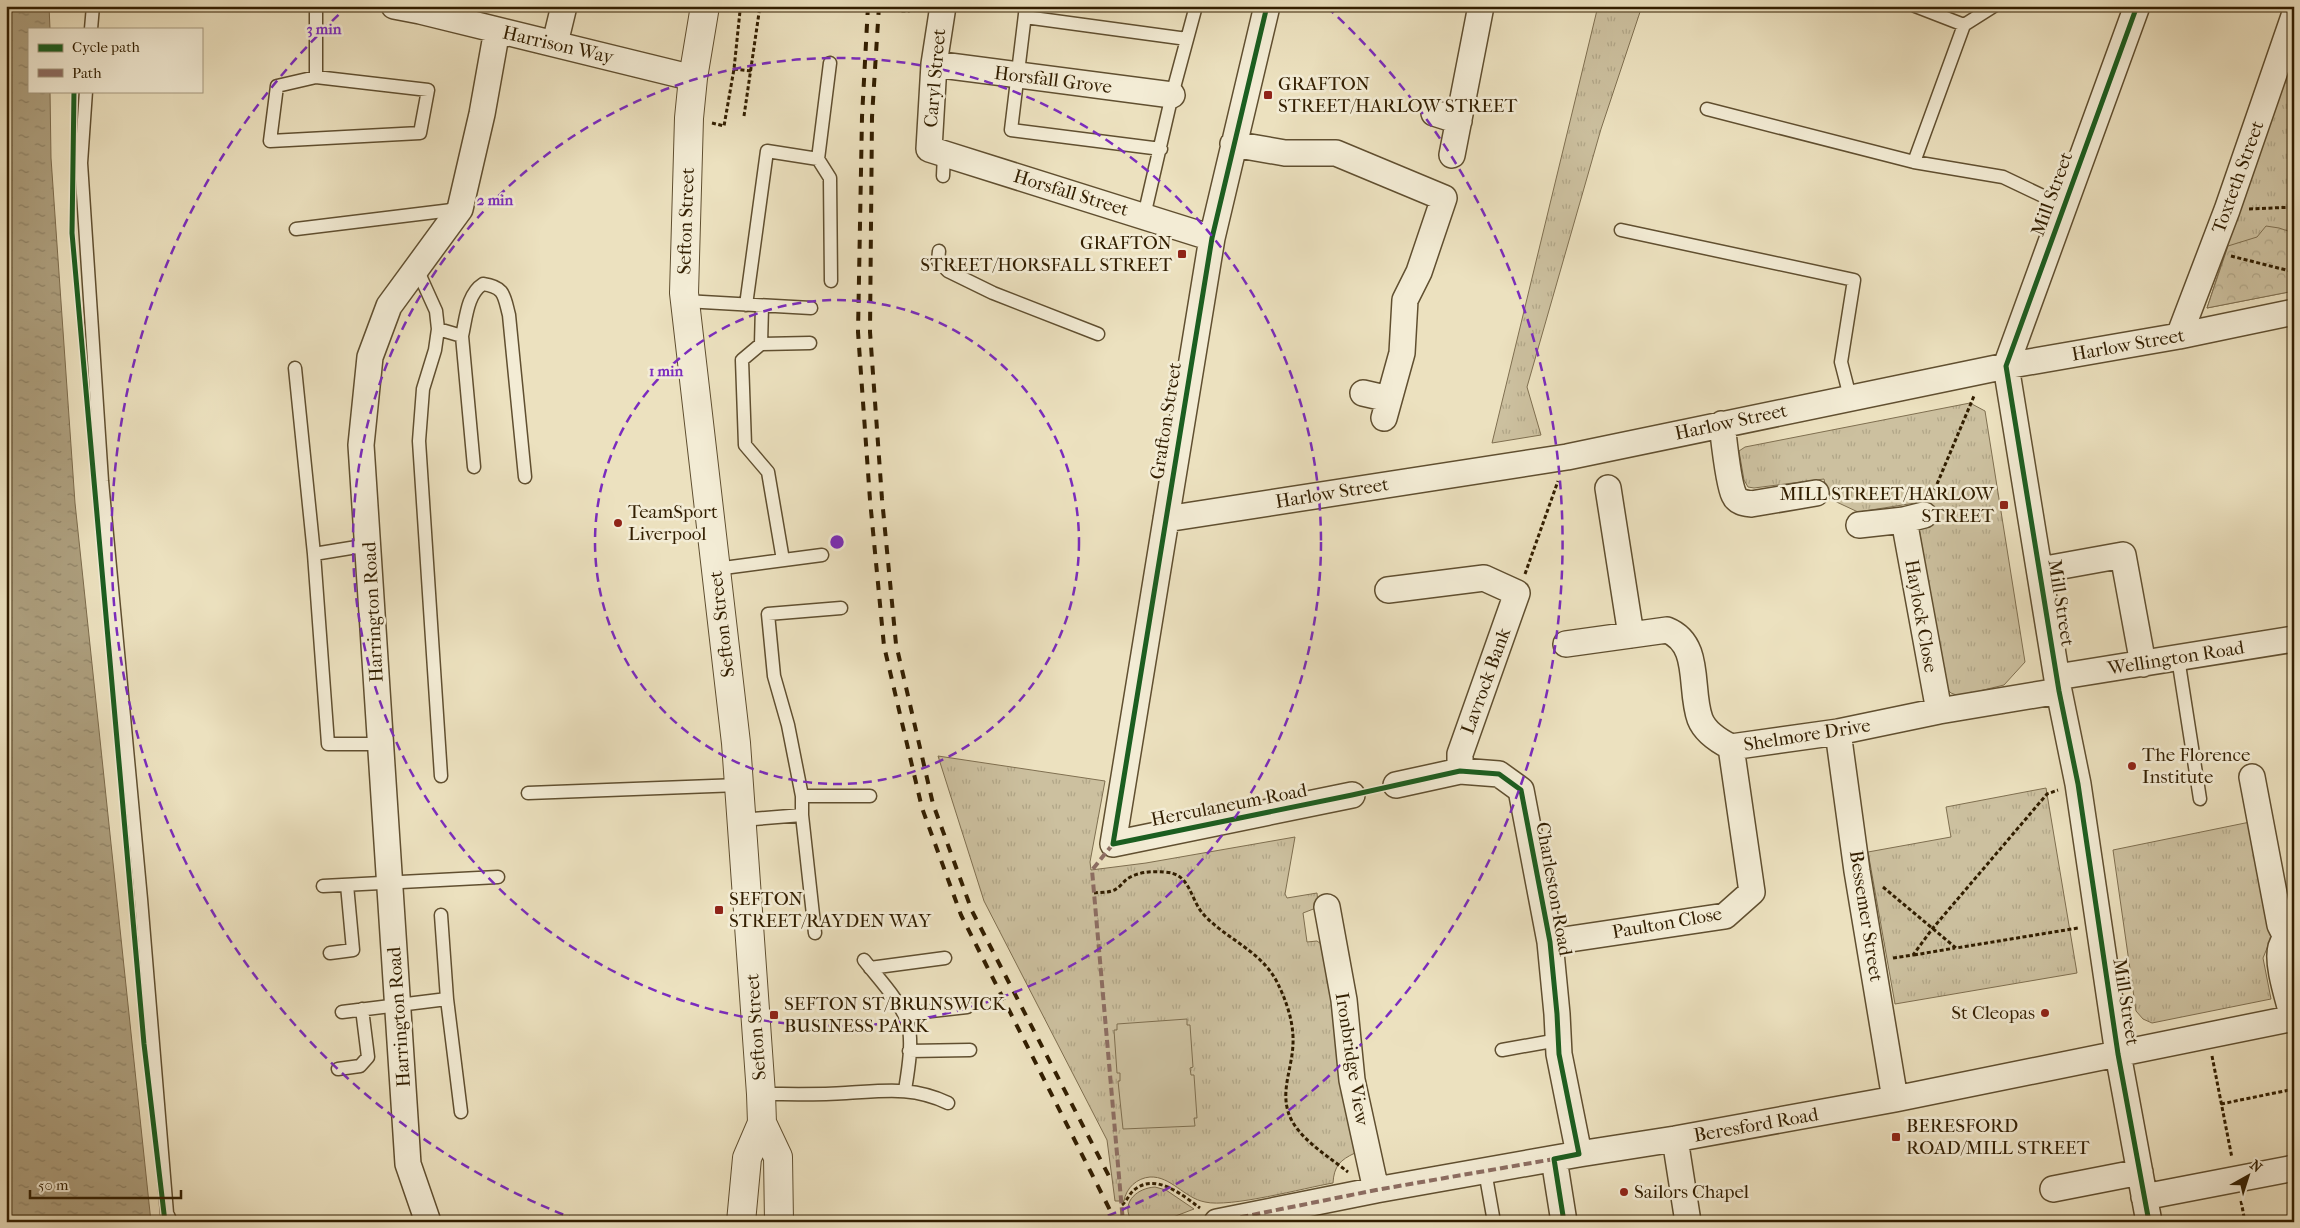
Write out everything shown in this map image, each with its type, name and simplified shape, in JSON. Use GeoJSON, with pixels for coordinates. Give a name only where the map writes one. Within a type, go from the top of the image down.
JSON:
{"type":"FeatureCollection","features":[{"type":"Feature","properties":{"kind":"street","name":"Harrison Way"},"geometry":{"type":"LineString","coordinates":[[394,6],[555,43],[693,78]]}},
{"type":"Feature","properties":{"kind":"street"},"geometry":{"type":"LineString","coordinates":[[555,43],[564,6]]}},
{"type":"Feature","properties":{"kind":"street","name":"Sefton Street"},"geometry":{"type":"LineString","coordinates":[[705,6],[693,78],[689,127],[685,301],[736,743],[762,1123],[778,1157],[779,1222]]}},
{"type":"Feature","properties":{"kind":"street","name":"Caryl Street"},"geometry":{"type":"LineString","coordinates":[[939,160],[934,64],[942,6]]}},
{"type":"Feature","properties":{"kind":"street","name":"Grafton Street"},"geometry":{"type":"LineString","coordinates":[[1113,844],[1212,238],[1267,6]]}},
{"type":"Feature","properties":{"kind":"street"},"geometry":{"type":"LineString","coordinates":[[1452,155],[1480,6]]}},
{"type":"Feature","properties":{"kind":"street","name":"Mill Street"},"geometry":{"type":"LineString","coordinates":[[2137,6],[2064,206],[1995,368],[2040,570],[2058,684],[2078,784],[2118,1054],[2149,1222]]}},
{"type":"Feature","properties":{"kind":"street","name":"Toxteth Street"},"geometry":{"type":"LineString","coordinates":[[2179,336],[2227,210],[2294,16]]}},
{"type":"Feature","properties":{"kind":"street","name":"Harrington Road"},"geometry":{"type":"LineString","coordinates":[[428,1222],[408,1164],[361,445],[370,357],[389,306],[460,209],[482,114],[497,30]]}},
{"type":"Feature","properties":{"kind":"street","name":"Horsfall Grove"},"geometry":{"type":"LineString","coordinates":[[934,64],[1172,95]]}},
{"type":"Feature","properties":{"kind":"street"},"geometry":{"type":"LineString","coordinates":[[1434,114],[1459,121]]}},
{"type":"Feature","properties":{"kind":"street"},"geometry":{"type":"LineString","coordinates":[[1233,144],[1285,153],[1336,153],[1444,198],[1419,272],[1405,300],[1402,353],[1386,409],[1363,393]]}},
{"type":"Feature","properties":{"kind":"street","name":"Horsfall Street"},"geometry":{"type":"LineString","coordinates":[[939,160],[1144,216],[1212,238]]}},
{"type":"Feature","properties":{"kind":"street","name":"Harlow Street"},"geometry":{"type":"LineString","coordinates":[[1166,519],[1567,458],[1850,397],[1995,368],[2179,336],[2294,312]]}},
{"type":"Feature","properties":{"kind":"street"},"geometry":{"type":"LineString","coordinates":[[1722,424],[1732,487],[1737,499],[1743,503],[1751,504],[1816,492]]}},
{"type":"Feature","properties":{"kind":"street"},"geometry":{"type":"LineString","coordinates":[[1608,488],[1631,635]]}},
{"type":"Feature","properties":{"kind":"street"},"geometry":{"type":"LineString","coordinates":[[1859,525],[1914,518]]}},
{"type":"Feature","properties":{"kind":"street","name":"Haylock Close"},"geometry":{"type":"LineString","coordinates":[[1914,518],[1939,711]]}},
{"type":"Feature","properties":{"kind":"street"},"geometry":{"type":"LineString","coordinates":[[2040,570],[2123,555],[2143,664]]}},
{"type":"Feature","properties":{"kind":"street"},"geometry":{"type":"LineString","coordinates":[[1388,590],[1484,578],[1517,593]]}},
{"type":"Feature","properties":{"kind":"street","name":"Lavrock Bank"},"geometry":{"type":"LineString","coordinates":[[1460,771],[1460,754],[1517,593]]}},
{"type":"Feature","properties":{"kind":"street","name":"Shelmore Drive"},"geometry":{"type":"LineString","coordinates":[[1566,644],[1667,630],[1683,640],[1688,648],[1700,719],[1714,737],[1731,747],[1838,732],[2058,684]]}},
{"type":"Feature","properties":{"kind":"street","name":"Wellington Road"},"geometry":{"type":"LineString","coordinates":[[2058,684],[2143,664],[2294,639]]}},
{"type":"Feature","properties":{"kind":"street","name":"Bessemer Street"},"geometry":{"type":"LineString","coordinates":[[1838,732],[1857,871],[1895,1099]]}},
{"type":"Feature","properties":{"kind":"street","name":"Paulton Close"},"geometry":{"type":"LineString","coordinates":[[1550,942],[1725,916],[1752,892],[1731,747]]}},
{"type":"Feature","properties":{"kind":"street","name":"Charleston Road"},"geometry":{"type":"LineString","coordinates":[[1396,785],[1460,771],[1499,774],[1522,790],[1550,942],[1559,1054],[1579,1154]]}},
{"type":"Feature","properties":{"kind":"street"},"geometry":{"type":"LineString","coordinates":[[2252,777],[2280,925],[2290,935],[2281,948],[2281,962],[2293,1018]]}},
{"type":"Feature","properties":{"kind":"street","name":"Herculaneum Road"},"geometry":{"type":"LineString","coordinates":[[1113,844],[1352,795]]}},
{"type":"Feature","properties":{"kind":"street","name":"Ironbridge View"},"geometry":{"type":"LineString","coordinates":[[1323,922],[1344,1000],[1352,1080],[1376,1190]]}},
{"type":"Feature","properties":{"kind":"street","name":"Beresford Road"},"geometry":{"type":"LineString","coordinates":[[1215,1220],[1895,1099],[2293,1018]]}},
{"type":"Feature","properties":{"kind":"street","name":"Sefton Street"},"geometry":{"type":"LineString","coordinates":[[741,1222],[747,1158],[762,1123]]}},
{"type":"Feature","properties":{"kind":"street"},"geometry":{"type":"LineString","coordinates":[[1675,1139],[1688,1222]]}},
{"type":"Feature","properties":{"kind":"street"},"geometry":{"type":"LineString","coordinates":[[1554,1159],[1564,1222]]}},
{"type":"Feature","properties":{"kind":"street"},"geometry":{"type":"LineString","coordinates":[[2144,1196],[2294,1168]]}},
{"type":"Feature","properties":{"kind":"street"},"geometry":{"type":"LineString","coordinates":[[2053,1189],[2140,1172]]}},
{"type":"Feature","properties":{"kind":"lane"},"geometry":{"type":"LineString","coordinates":[[91,28],[93,6]]}},
{"type":"Feature","properties":{"kind":"lane"},"geometry":{"type":"LineString","coordinates":[[316,6],[316,77]]}},
{"type":"Feature","properties":{"kind":"lane"},"geometry":{"type":"LineString","coordinates":[[1144,216],[1172,95],[1196,6]]}},
{"type":"Feature","properties":{"kind":"lane"},"geometry":{"type":"LineString","coordinates":[[1915,6],[1964,25]]}},
{"type":"Feature","properties":{"kind":"lane"},"geometry":{"type":"LineString","coordinates":[[1914,162],[1964,25],[1994,6]]}},
{"type":"Feature","properties":{"kind":"lane"},"geometry":{"type":"LineString","coordinates":[[1161,149],[1011,130],[1025,12],[1187,39]]}},
{"type":"Feature","properties":{"kind":"lane"},"geometry":{"type":"LineString","coordinates":[[830,63],[818,159],[830,178],[831,281]]}},
{"type":"Feature","properties":{"kind":"lane"},"geometry":{"type":"LineString","coordinates":[[316,77],[428,90],[420,133],[270,141],[278,86],[316,77]]}},
{"type":"Feature","properties":{"kind":"lane"},"geometry":{"type":"LineString","coordinates":[[86,92],[81,163],[102,481],[141,899],[167,1213],[170,1222]]}},
{"type":"Feature","properties":{"kind":"lane"},"geometry":{"type":"LineString","coordinates":[[1707,109],[1914,162],[2003,177],[2064,206]]}},
{"type":"Feature","properties":{"kind":"lane"},"geometry":{"type":"LineString","coordinates":[[746,305],[767,151],[818,159]]}},
{"type":"Feature","properties":{"kind":"lane"},"geometry":{"type":"LineString","coordinates":[[296,229],[460,209]]}},
{"type":"Feature","properties":{"kind":"lane"},"geometry":{"type":"LineString","coordinates":[[1622,230],[1854,280],[1840,362],[1850,397]]}},
{"type":"Feature","properties":{"kind":"lane"},"geometry":{"type":"LineString","coordinates":[[939,251],[938,261],[948,271],[993,293],[1098,334]]}},
{"type":"Feature","properties":{"kind":"lane"},"geometry":{"type":"LineString","coordinates":[[417,269],[436,311],[438,329],[423,389],[419,441],[441,776]]}},
{"type":"Feature","properties":{"kind":"lane"},"geometry":{"type":"LineString","coordinates":[[474,468],[462,336],[471,296],[483,284],[496,286],[504,294],[509,315],[525,477]]}},
{"type":"Feature","properties":{"kind":"lane"},"geometry":{"type":"LineString","coordinates":[[685,301],[811,308]]}},
{"type":"Feature","properties":{"kind":"lane"},"geometry":{"type":"LineString","coordinates":[[760,344],[762,306]]}},
{"type":"Feature","properties":{"kind":"lane"},"geometry":{"type":"LineString","coordinates":[[438,329],[462,336]]}},
{"type":"Feature","properties":{"kind":"lane"},"geometry":{"type":"LineString","coordinates":[[783,560],[768,472],[745,445],[742,360],[760,344],[810,343]]}},
{"type":"Feature","properties":{"kind":"lane"},"geometry":{"type":"LineString","coordinates":[[295,368],[314,554],[328,744],[381,744]]}},
{"type":"Feature","properties":{"kind":"lane"},"geometry":{"type":"LineString","coordinates":[[314,554],[369,545]]}},
{"type":"Feature","properties":{"kind":"lane"},"geometry":{"type":"LineString","coordinates":[[716,569],[822,556]]}},
{"type":"Feature","properties":{"kind":"lane"},"geometry":{"type":"LineString","coordinates":[[815,933],[802,815],[802,796],[788,726],[774,676],[768,614],[841,608]]}},
{"type":"Feature","properties":{"kind":"lane"},"geometry":{"type":"LineString","coordinates":[[2178,658],[2200,799]]}},
{"type":"Feature","properties":{"kind":"lane"},"geometry":{"type":"LineString","coordinates":[[528,793],[738,785]]}},
{"type":"Feature","properties":{"kind":"lane"},"geometry":{"type":"LineString","coordinates":[[802,796],[870,796]]}},
{"type":"Feature","properties":{"kind":"lane"},"geometry":{"type":"LineString","coordinates":[[741,820],[802,815]]}},
{"type":"Feature","properties":{"kind":"lane"},"geometry":{"type":"LineString","coordinates":[[323,886],[498,877]]}},
{"type":"Feature","properties":{"kind":"lane"},"geometry":{"type":"LineString","coordinates":[[330,953],[353,950],[347,884]]}},
{"type":"Feature","properties":{"kind":"lane"},"geometry":{"type":"LineString","coordinates":[[441,915],[447,998],[461,1112]]}},
{"type":"Feature","properties":{"kind":"lane"},"geometry":{"type":"LineString","coordinates":[[905,1090],[909,1051],[909,1026],[904,1014],[867,964],[945,958]]}},
{"type":"Feature","properties":{"kind":"lane"},"geometry":{"type":"LineString","coordinates":[[342,1012],[398,1003],[447,998]]}},
{"type":"Feature","properties":{"kind":"lane"},"geometry":{"type":"LineString","coordinates":[[904,1014],[967,1007]]}},
{"type":"Feature","properties":{"kind":"lane"},"geometry":{"type":"LineString","coordinates":[[338,1069],[360,1066],[368,1057],[362,1009]]}},
{"type":"Feature","properties":{"kind":"lane"},"geometry":{"type":"LineString","coordinates":[[1502,1050],[1558,1040]]}},
{"type":"Feature","properties":{"kind":"lane"},"geometry":{"type":"LineString","coordinates":[[909,1051],[970,1050]]}},
{"type":"Feature","properties":{"kind":"lane"},"geometry":{"type":"LineString","coordinates":[[761,1094],[905,1090],[948,1103]]}},
{"type":"Feature","properties":{"kind":"lane"},"geometry":{"type":"LineString","coordinates":[[1485,1171],[1494,1222]]}},
{"type":"Feature","properties":{"kind":"path"},"geometry":{"type":"LineString","coordinates":[[744,116],[760,6]]}},
{"type":"Feature","properties":{"kind":"path"},"geometry":{"type":"LineString","coordinates":[[901,6],[900,11],[909,11],[910,6]]}},
{"type":"Feature","properties":{"kind":"path"},"geometry":{"type":"LineString","coordinates":[[724,126],[734,69],[740,11]]}},
{"type":"Feature","properties":{"kind":"path"},"geometry":{"type":"LineString","coordinates":[[734,69],[751,72]]}},
{"type":"Feature","properties":{"kind":"path"},"geometry":{"type":"LineString","coordinates":[[2227,210],[2294,207]]}},
{"type":"Feature","properties":{"kind":"path"},"geometry":{"type":"LineString","coordinates":[[2211,250],[2294,272]]}},
{"type":"Feature","properties":{"kind":"path"},"geometry":{"type":"LineString","coordinates":[[1914,518],[1995,368]]}},
{"type":"Feature","properties":{"kind":"path"},"geometry":{"type":"LineString","coordinates":[[1517,593],[1567,458]]}},
{"type":"Feature","properties":{"kind":"path"},"geometry":{"type":"LineString","coordinates":[[1913,955],[1933,928],[2047,794],[2078,784]]}},
{"type":"Feature","properties":{"kind":"path"},"geometry":{"type":"LineString","coordinates":[[1857,871],[1872,879],[1956,948]]}},
{"type":"Feature","properties":{"kind":"path"},"geometry":{"type":"LineString","coordinates":[[1094,893],[1115,890],[1127,879],[1146,872],[1165,872],[1183,878],[1204,915],[1260,960],[1276,980],[1292,1030],[1292,1057],[1285,1090],[1286,1105],[1293,1122],[1305,1137],[1358,1180],[1376,1190]]}},
{"type":"Feature","properties":{"kind":"path"},"geometry":{"type":"LineString","coordinates":[[1873,961],[2099,924]]}},
{"type":"Feature","properties":{"kind":"path"},"geometry":{"type":"LineString","coordinates":[[2208,1036],[2236,1179]]}},
{"type":"Feature","properties":{"kind":"path"},"geometry":{"type":"LineString","coordinates":[[2221,1104],[2294,1089]]}},
{"type":"Feature","properties":{"kind":"path"},"geometry":{"type":"LineString","coordinates":[[1122,1205],[1135,1189],[1151,1183],[1160,1183],[1215,1220]]}},
{"type":"Feature","properties":{"kind":"green space"},"geometry":{"type":"Polygon","coordinates":[[[1598,6],[1642,6],[1601,129],[1527,387],[1541,435],[1492,443],[1598,6]]]}},
{"type":"Feature","properties":{"kind":"green space"},"geometry":{"type":"Polygon","coordinates":[[[2294,43],[2294,291],[2207,308],[2294,43]]]}},
{"type":"Feature","properties":{"kind":"green space"},"geometry":{"type":"Polygon","coordinates":[[[2266,226],[2294,233],[2294,291],[2207,308],[2228,246],[2257,237],[2266,226]]]}},
{"type":"Feature","properties":{"kind":"green space"},"geometry":{"type":"Polygon","coordinates":[[[1970,403],[1985,411],[2025,662],[2004,685],[1959,696],[1951,693],[1945,687],[1919,528],[1933,523],[1928,501],[1858,512],[1828,498],[1824,479],[1754,488],[1748,487],[1744,480],[1739,451],[1745,447],[1970,403]]]}},
{"type":"Feature","properties":{"kind":"green space"},"geometry":{"type":"Polygon","coordinates":[[[938,756],[1105,781],[1090,862],[1091,870],[1146,863],[1295,837],[1285,894],[1287,898],[1317,893],[1318,904],[1316,908],[1303,913],[1307,942],[1317,941],[1324,946],[1335,1002],[1338,1064],[1355,1153],[1345,1158],[1336,1168],[1333,1183],[1268,1197],[1216,1203],[1197,1200],[1171,1183],[1150,1177],[1141,1179],[1133,1184],[1127,1192],[1124,1201],[1115,1201],[1107,1140],[984,901],[938,756]]]}},
{"type":"Feature","properties":{"kind":"green space"},"geometry":{"type":"Polygon","coordinates":[[[2046,788],[2077,973],[1895,1004],[1868,852],[1951,837],[1946,807],[2046,788]]]}},
{"type":"Feature","properties":{"kind":"green space"},"geometry":{"type":"Polygon","coordinates":[[[2250,822],[2274,931],[2263,958],[2271,999],[2152,1023],[2143,1019],[2136,1011],[2113,850],[2250,822]]]}},
{"type":"Feature","properties":{"kind":"green space"},"geometry":{"type":"Polygon","coordinates":[[[1187,1019],[1187,1025],[1190,1025],[1193,1067],[1190,1068],[1191,1075],[1194,1075],[1197,1118],[1194,1118],[1195,1126],[1123,1129],[1118,1081],[1120,1081],[1120,1073],[1117,1073],[1114,1030],[1117,1030],[1117,1024],[1187,1019]]]}},
{"type":"Feature","properties":{"kind":"green space"},"geometry":{"type":"Polygon","coordinates":[[[1155,1187],[1166,1190],[1194,1209],[1160,1222],[1128,1222],[1130,1218],[1128,1206],[1133,1196],[1143,1190],[1155,1187]]]}},
{"type":"Feature","properties":{"kind":"water"},"geometry":{"type":"Polygon","coordinates":[[[6,6],[49,6],[50,28],[28,28],[28,92],[50,92],[51,158],[75,503],[151,1222],[6,1222],[6,6]]]}},
{"type":"Feature","properties":{"kind":"railway"},"geometry":{"type":"LineString","coordinates":[[868,6],[862,117],[858,332],[870,500],[884,646],[922,808],[961,915],[1114,1218]]}},
{"type":"Feature","properties":{"kind":"railway"},"geometry":{"type":"LineString","coordinates":[[879,6],[872,117],[870,332],[882,499],[896,644],[933,804],[972,911],[1112,1182]]}},
{"type":"Feature","properties":{"kind":"marked path"},"geometry":{"type":"LineString","coordinates":[[1113,844],[1092,870],[1123,1222]]}},
{"type":"Feature","properties":{"kind":"marked path"},"geometry":{"type":"LineString","coordinates":[[1217,1222],[1376,1190],[1554,1159]]}},
{"type":"Feature","properties":{"kind":"cycle path"},"geometry":{"type":"LineString","coordinates":[[1267,6],[1212,238],[1113,844],[1460,771],[1499,774],[1521,790],[1550,942],[1559,1054],[1579,1154],[1554,1159],[1564,1222]]}},
{"type":"Feature","properties":{"kind":"cycle path"},"geometry":{"type":"LineString","coordinates":[[2137,6],[2006,366],[2059,691],[2078,784],[2118,1054],[2149,1222]]}},
{"type":"Feature","properties":{"kind":"cycle path"},"geometry":{"type":"LineString","coordinates":[[74,92],[72,233],[144,1044],[165,1222]]}},
{"type":"Feature","properties":{"kind":"place","name":"GRAFTON STREET/HARLOW STREET"},"geometry":{"type":"Point","coordinates":[1268,95]}},
{"type":"Feature","properties":{"kind":"place","name":"GRAFTON STREET/HORSFALL STREET"},"geometry":{"type":"Point","coordinates":[1182,254]}},
{"type":"Feature","properties":{"kind":"place","name":"MILL STREET/HARLOW STREET"},"geometry":{"type":"Point","coordinates":[2004,505]}},
{"type":"Feature","properties":{"kind":"place","name":"TeamSport Liverpool"},"geometry":{"type":"Point","coordinates":[618,523]}},
{"type":"Feature","properties":{"kind":"place","name":"The Florence Institute"},"geometry":{"type":"Point","coordinates":[2132,766]}},
{"type":"Feature","properties":{"kind":"place","name":"SEFTON STREET/RAYDEN WAY"},"geometry":{"type":"Point","coordinates":[719,910]}},
{"type":"Feature","properties":{"kind":"place","name":"St Cleopas"},"geometry":{"type":"Point","coordinates":[2045,1013]}},
{"type":"Feature","properties":{"kind":"place","name":"SEFTON ST/BRUNSWICK BUSINESS PARK"},"geometry":{"type":"Point","coordinates":[774,1015]}},
{"type":"Feature","properties":{"kind":"place","name":"BERESFORD ROAD/MILL STREET"},"geometry":{"type":"Point","coordinates":[1896,1137]}},
{"type":"Feature","properties":{"kind":"place","name":"Sailors Chapel"},"geometry":{"type":"Point","coordinates":[1624,1192]}}]}
